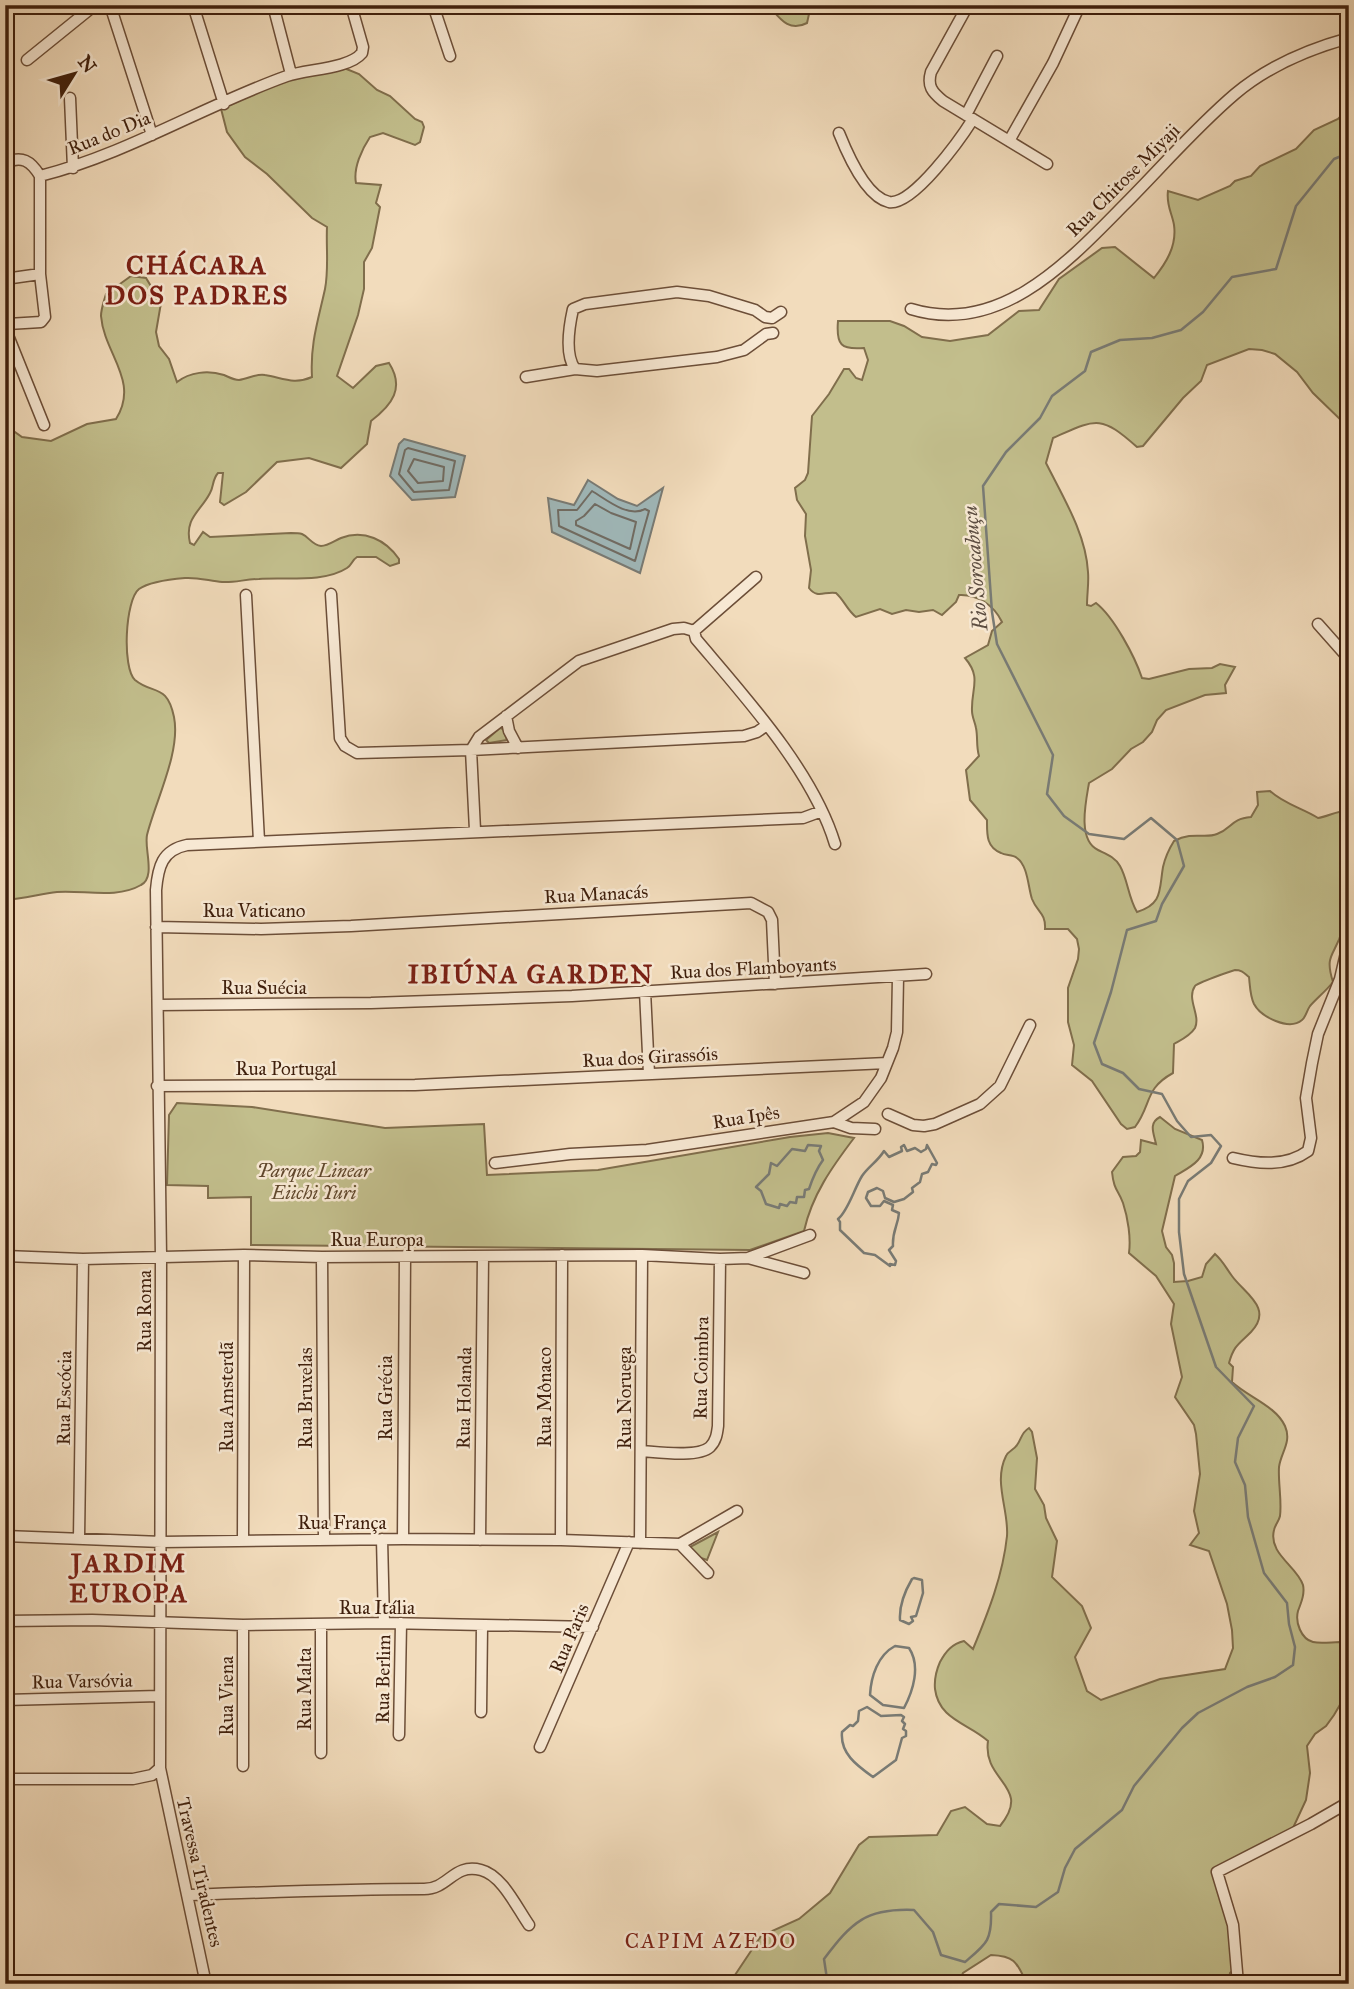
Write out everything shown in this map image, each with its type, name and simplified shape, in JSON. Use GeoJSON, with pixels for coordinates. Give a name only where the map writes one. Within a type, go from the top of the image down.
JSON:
{"type":"FeatureCollection","features":[{"type":"Feature","properties":{"kind":"street"},"geometry":{"type":"LineString","coordinates":[[27,60],[95,5]]}},
{"type":"Feature","properties":{"kind":"street"},"geometry":{"type":"LineString","coordinates":[[110,5],[152,135]]}},
{"type":"Feature","properties":{"kind":"street"},"geometry":{"type":"LineString","coordinates":[[193,5],[224,104]]}},
{"type":"Feature","properties":{"kind":"street"},"geometry":{"type":"LineString","coordinates":[[273,5],[291,75]]}},
{"type":"Feature","properties":{"kind":"street","name":"Rua do Dia"},"geometry":{"type":"LineString","coordinates":[[40,176],[73,168],[291,75],[353,61],[362,53],[359,27],[351,5]]}},
{"type":"Feature","properties":{"kind":"street"},"geometry":{"type":"LineString","coordinates":[[433,5],[450,56]]}},
{"type":"Feature","properties":{"kind":"street"},"geometry":{"type":"LineString","coordinates":[[968,5],[929,80],[935,94],[1047,164]]}},
{"type":"Feature","properties":{"kind":"street"},"geometry":{"type":"LineString","coordinates":[[1009,141],[1053,63],[1080,5]]}},
{"type":"Feature","properties":{"kind":"street","name":"Rua Chitose Miyaji"},"geometry":{"type":"LineString","coordinates":[[911,309],[932,316],[965,314],[1003,302],[1036,285],[1069,260],[1235,94],[1281,63],[1349,38]]}},
{"type":"Feature","properties":{"kind":"street"},"geometry":{"type":"LineString","coordinates":[[839,133],[849,159],[875,194],[889,202],[896,202],[917,188],[962,137],[997,57]]}},
{"type":"Feature","properties":{"kind":"street"},"geometry":{"type":"LineString","coordinates":[[70,98],[73,168]]}},
{"type":"Feature","properties":{"kind":"street"},"geometry":{"type":"LineString","coordinates":[[5,163],[20,158],[26,160],[40,176],[40,274],[45,317],[44,320],[8,324],[5,328],[44,425]]}},
{"type":"Feature","properties":{"kind":"street"},"geometry":{"type":"LineString","coordinates":[[5,279],[40,274]]}},
{"type":"Feature","properties":{"kind":"street"},"geometry":{"type":"LineString","coordinates":[[575,369],[569,361],[571,317],[573,309],[584,304],[677,292],[709,296],[755,310],[765,317],[772,318],[781,312]]}},
{"type":"Feature","properties":{"kind":"street"},"geometry":{"type":"LineString","coordinates":[[526,377],[575,369],[597,371],[717,357],[744,350],[766,334],[773,333]]}},
{"type":"Feature","properties":{"kind":"street"},"geometry":{"type":"LineString","coordinates":[[694,631],[756,578]]}},
{"type":"Feature","properties":{"kind":"street"},"geometry":{"type":"LineString","coordinates":[[331,594],[340,738],[345,746],[361,754],[744,736],[767,725]]}},
{"type":"Feature","properties":{"kind":"street"},"geometry":{"type":"LineString","coordinates":[[246,595],[259,841],[803,818],[822,811]]}},
{"type":"Feature","properties":{"kind":"street"},"geometry":{"type":"LineString","coordinates":[[1318,624],[1349,659]]}},
{"type":"Feature","properties":{"kind":"street"},"geometry":{"type":"LineString","coordinates":[[475,830],[471,750],[479,737],[579,661],[673,629],[694,631]]}},
{"type":"Feature","properties":{"kind":"street"},"geometry":{"type":"LineString","coordinates":[[694,631],[696,639],[767,725],[802,777],[830,826],[835,844]]}},
{"type":"Feature","properties":{"kind":"street"},"geometry":{"type":"LineString","coordinates":[[506,716],[509,731],[518,748]]}},
{"type":"Feature","properties":{"kind":"street","name":"Rua Roma"},"geometry":{"type":"LineString","coordinates":[[160,1768],[162,1542],[156,927],[158,870],[165,856],[187,845],[259,841]]}},
{"type":"Feature","properties":{"kind":"street","name":"Rua Manacás"},"geometry":{"type":"LineString","coordinates":[[351,926],[751,903],[768,912],[772,920],[775,984]]}},
{"type":"Feature","properties":{"kind":"street","name":"Rua Vaticano"},"geometry":{"type":"LineString","coordinates":[[156,927],[261,929],[351,926]]}},
{"type":"Feature","properties":{"kind":"street"},"geometry":{"type":"LineString","coordinates":[[1233,1158],[1254,1163],[1276,1162],[1297,1159],[1308,1151],[1311,1138],[1306,1098],[1312,1063],[1318,1034],[1340,979],[1349,940]]}},
{"type":"Feature","properties":{"kind":"street","name":"Rua dos Flamboyants"},"geometry":{"type":"LineString","coordinates":[[371,1003],[645,991],[926,974]]}},
{"type":"Feature","properties":{"kind":"street","name":"Rua Ipês"},"geometry":{"type":"LineString","coordinates":[[495,1163],[570,1154],[647,1150],[834,1122],[864,1102],[874,1090],[887,1063],[897,1032],[898,977]]}},
{"type":"Feature","properties":{"kind":"street"},"geometry":{"type":"LineString","coordinates":[[645,991],[649,1074]]}},
{"type":"Feature","properties":{"kind":"street","name":"Rua Suécia"},"geometry":{"type":"LineString","coordinates":[[158,1005],[371,1003]]}},
{"type":"Feature","properties":{"kind":"street"},"geometry":{"type":"LineString","coordinates":[[888,1114],[913,1125],[923,1126],[935,1124],[980,1104],[1000,1086],[1030,1025]]}},
{"type":"Feature","properties":{"kind":"street","name":"Rua dos Girassóis"},"geometry":{"type":"LineString","coordinates":[[415,1085],[887,1063]]}},
{"type":"Feature","properties":{"kind":"street","name":"Rua Portugal"},"geometry":{"type":"LineString","coordinates":[[157,1086],[415,1085]]}},
{"type":"Feature","properties":{"kind":"street"},"geometry":{"type":"LineString","coordinates":[[834,1122],[850,1128],[875,1129]]}},
{"type":"Feature","properties":{"kind":"street","name":"Rua Europa"},"geometry":{"type":"LineString","coordinates":[[748,1258],[810,1235]]}},
{"type":"Feature","properties":{"kind":"street","name":"Rua Europa"},"geometry":{"type":"LineString","coordinates":[[5,1256],[83,1259],[244,1255],[642,1255],[748,1258],[804,1273]]}},
{"type":"Feature","properties":{"kind":"street","name":"Rua Amsterdã"},"geometry":{"type":"LineString","coordinates":[[243,1540],[244,1255]]}},
{"type":"Feature","properties":{"kind":"street","name":"Rua Mônaco"},"geometry":{"type":"LineString","coordinates":[[561,1540],[562,1255]]}},
{"type":"Feature","properties":{"kind":"street","name":"Rua Noruega"},"geometry":{"type":"LineString","coordinates":[[635,1542],[641,1451],[642,1255]]}},
{"type":"Feature","properties":{"kind":"street","name":"Rua Grécia"},"geometry":{"type":"LineString","coordinates":[[403,1539],[405,1256]]}},
{"type":"Feature","properties":{"kind":"street","name":"Rua Holanda"},"geometry":{"type":"LineString","coordinates":[[480,1540],[483,1256]]}},
{"type":"Feature","properties":{"kind":"street","name":"Rua Bruxelas"},"geometry":{"type":"LineString","coordinates":[[322,1257],[324,1540]]}},
{"type":"Feature","properties":{"kind":"street","name":"Rua Escócia"},"geometry":{"type":"LineString","coordinates":[[79,1538],[83,1259]]}},
{"type":"Feature","properties":{"kind":"street","name":"Rua Coimbra"},"geometry":{"type":"LineString","coordinates":[[641,1451],[696,1453],[706,1450],[716,1438],[720,1259]]}},
{"type":"Feature","properties":{"kind":"street"},"geometry":{"type":"LineString","coordinates":[[708,1573],[680,1544],[737,1511]]}},
{"type":"Feature","properties":{"kind":"street","name":"Rua França"},"geometry":{"type":"LineString","coordinates":[[5,1536],[162,1542],[403,1539],[680,1544]]}},
{"type":"Feature","properties":{"kind":"street"},"geometry":{"type":"LineString","coordinates":[[382,1539],[384,1623]]}},
{"type":"Feature","properties":{"kind":"street","name":"Rua Paris"},"geometry":{"type":"LineString","coordinates":[[540,1748],[593,1627],[635,1542]]}},
{"type":"Feature","properties":{"kind":"street","name":"Rua Itália"},"geometry":{"type":"LineString","coordinates":[[5,1621],[593,1627]]}},
{"type":"Feature","properties":{"kind":"street","name":"Rua Berlim"},"geometry":{"type":"LineString","coordinates":[[399,1735],[401,1623]]}},
{"type":"Feature","properties":{"kind":"street","name":"Rua Viena"},"geometry":{"type":"LineString","coordinates":[[243,1625],[243,1766]]}},
{"type":"Feature","properties":{"kind":"street","name":"Rua Malta"},"geometry":{"type":"LineString","coordinates":[[321,1625],[321,1753]]}},
{"type":"Feature","properties":{"kind":"street"},"geometry":{"type":"LineString","coordinates":[[481,1712],[482,1626]]}},
{"type":"Feature","properties":{"kind":"street","name":"Rua Varsóvia"},"geometry":{"type":"LineString","coordinates":[[5,1700],[159,1696]]}},
{"type":"Feature","properties":{"kind":"street"},"geometry":{"type":"LineString","coordinates":[[5,1779],[133,1779],[152,1775],[160,1768]]}},
{"type":"Feature","properties":{"kind":"street","name":"Travessa Tiradentes"},"geometry":{"type":"LineString","coordinates":[[160,1768],[206,1984]]}},
{"type":"Feature","properties":{"kind":"street"},"geometry":{"type":"LineString","coordinates":[[1238,1984],[1233,1925],[1217,1872],[1349,1802]]}},
{"type":"Feature","properties":{"kind":"street"},"geometry":{"type":"LineString","coordinates":[[188,1895],[435,1888],[467,1867],[484,1870],[493,1876],[529,1926]]}},
{"type":"Feature","properties":{"kind":"green space"},"geometry":{"type":"Polygon","coordinates":[[[768,5],[811,5],[807,23],[794,26],[780,19],[768,5]]]}},
{"type":"Feature","properties":{"kind":"green space"},"geometry":{"type":"Polygon","coordinates":[[[344,68],[359,74],[377,90],[390,96],[422,122],[424,127],[420,142],[415,145],[383,133],[370,137],[361,153],[356,171],[356,183],[381,185],[376,203],[380,207],[372,248],[364,262],[364,289],[358,315],[337,376],[353,388],[376,366],[389,363],[396,380],[394,395],[385,409],[371,421],[367,444],[341,468],[309,458],[277,462],[246,492],[224,505],[220,502],[223,473],[218,473],[210,493],[191,521],[190,543],[194,545],[203,532],[210,537],[298,533],[321,546],[358,535],[374,538],[388,546],[399,559],[399,563],[390,566],[376,557],[357,557],[349,567],[338,573],[316,578],[227,582],[185,578],[155,583],[139,589],[134,596],[128,619],[128,662],[135,680],[159,691],[167,699],[174,717],[175,731],[171,761],[147,835],[148,876],[141,885],[122,892],[57,892],[5,900],[5,425],[22,437],[51,441],[87,424],[116,419],[122,405],[123,380],[103,330],[101,313],[106,294],[131,276],[146,278],[161,303],[156,332],[159,346],[169,359],[177,382],[193,374],[206,372],[239,380],[256,375],[294,381],[312,377],[313,343],[326,281],[327,227],[312,218],[267,174],[245,157],[227,132],[220,105],[316,70],[344,68]]]}},
{"type":"Feature","properties":{"kind":"green space"},"geometry":{"type":"Polygon","coordinates":[[[1349,108],[1349,428],[1313,393],[1297,372],[1275,354],[1249,349],[1207,365],[1201,381],[1183,398],[1143,446],[1137,447],[1106,425],[1089,424],[1053,438],[1046,463],[1073,516],[1083,544],[1088,572],[1087,605],[1096,603],[1117,627],[1142,678],[1149,679],[1189,669],[1212,668],[1220,664],[1235,667],[1225,685],[1226,693],[1205,695],[1166,710],[1143,742],[1131,749],[1112,769],[1089,783],[1084,820],[1087,838],[1091,845],[1118,863],[1137,912],[1156,900],[1165,860],[1174,841],[1187,836],[1217,834],[1239,820],[1251,817],[1258,805],[1257,792],[1270,791],[1318,818],[1349,811],[1348,902],[1342,931],[1330,960],[1333,982],[1310,1006],[1303,1019],[1290,1024],[1269,1018],[1258,1009],[1252,998],[1249,977],[1241,971],[1235,970],[1195,986],[1192,996],[1195,1028],[1188,1036],[1174,1044],[1173,1073],[1157,1085],[1135,1127],[1127,1129],[1092,1081],[1072,1065],[1074,1045],[1068,1022],[1068,988],[1078,959],[1077,939],[1068,929],[1045,929],[1043,916],[1032,899],[1021,862],[992,847],[988,840],[987,820],[970,800],[966,770],[979,756],[972,711],[974,677],[965,658],[988,645],[992,631],[1002,622],[984,602],[966,595],[959,595],[956,602],[942,615],[933,610],[906,610],[892,614],[880,609],[856,617],[836,593],[818,594],[812,591],[809,588],[811,570],[805,536],[806,514],[797,500],[795,488],[805,480],[808,473],[812,416],[844,369],[849,369],[856,378],[862,380],[868,360],[864,348],[845,347],[839,341],[838,321],[890,321],[922,337],[950,341],[988,335],[1019,311],[1039,310],[1059,279],[1102,248],[1115,247],[1154,278],[1166,260],[1174,240],[1168,191],[1198,200],[1230,186],[1235,181],[1251,176],[1260,166],[1296,149],[1314,130],[1338,119],[1349,108]]]}},
{"type":"Feature","properties":{"kind":"green space"},"geometry":{"type":"Polygon","coordinates":[[[500,728],[507,740],[489,743],[486,740],[500,728]]]}},
{"type":"Feature","properties":{"kind":"green space","name":"Parque Linear Eiichi Yuri"},"geometry":{"type":"Polygon","coordinates":[[[177,1103],[252,1107],[385,1128],[484,1124],[487,1175],[598,1170],[828,1133],[854,1138],[818,1193],[804,1231],[750,1250],[251,1245],[251,1197],[208,1198],[208,1186],[167,1185],[169,1115],[177,1103]]]}},
{"type":"Feature","properties":{"kind":"green space"},"geometry":{"type":"Polygon","coordinates":[[[1160,1117],[1175,1129],[1202,1140],[1203,1147],[1200,1158],[1175,1176],[1162,1231],[1174,1263],[1174,1282],[1202,1277],[1206,1264],[1215,1254],[1255,1301],[1259,1316],[1257,1323],[1235,1348],[1229,1363],[1233,1367],[1232,1382],[1275,1413],[1287,1432],[1287,1442],[1279,1467],[1280,1510],[1274,1530],[1275,1546],[1303,1585],[1297,1615],[1302,1634],[1313,1642],[1340,1642],[1349,1650],[1349,1682],[1341,1703],[1326,1726],[1315,1734],[1307,1746],[1310,1773],[1306,1800],[1293,1828],[1217,1871],[1237,1966],[1230,1973],[1228,1984],[1056,1984],[1041,1976],[1037,1978],[1038,1984],[1027,1984],[1015,1962],[1006,1957],[991,1955],[963,1973],[958,1984],[729,1984],[761,1936],[799,1919],[830,1893],[859,1845],[869,1837],[937,1835],[951,1811],[965,1807],[987,1824],[1000,1826],[1009,1813],[1009,1792],[992,1766],[988,1755],[988,1741],[942,1708],[935,1681],[940,1662],[950,1648],[964,1641],[973,1649],[989,1608],[1002,1565],[1007,1536],[1001,1486],[1002,1466],[1007,1454],[1016,1447],[1029,1428],[1037,1458],[1035,1489],[1057,1541],[1052,1577],[1082,1606],[1091,1628],[1075,1657],[1087,1691],[1101,1700],[1160,1679],[1225,1669],[1233,1648],[1227,1604],[1209,1551],[1190,1545],[1199,1533],[1194,1511],[1200,1474],[1194,1425],[1175,1397],[1182,1377],[1171,1324],[1174,1304],[1156,1276],[1129,1253],[1126,1215],[1112,1172],[1123,1157],[1136,1156],[1140,1152],[1141,1140],[1156,1144],[1153,1126],[1160,1117]]]}},
{"type":"Feature","properties":{"kind":"green space"},"geometry":{"type":"Polygon","coordinates":[[[718,1532],[707,1560],[690,1547],[718,1532]]]}},
{"type":"Feature","properties":{"kind":"water"},"geometry":{"type":"Polygon","coordinates":[[[404,439],[465,456],[455,497],[412,500],[390,476],[399,444],[404,439]]]}},
{"type":"Feature","properties":{"kind":"water"},"geometry":{"type":"Polygon","coordinates":[[[588,480],[618,499],[637,506],[663,488],[640,573],[552,532],[548,498],[574,505],[588,480]]]}},
{"type":"Feature","properties":{"kind":"waterway","name":"Rio Sorocabuçu"},"geometry":{"type":"LineString","coordinates":[[831,1984],[827,1979],[824,1959],[852,1927],[872,1915],[884,1912],[914,1910],[933,1932],[941,1955],[965,1962],[989,1936],[991,1912],[999,1904],[1036,1907],[1058,1892],[1065,1868],[1075,1849],[1122,1810],[1134,1786],[1182,1728],[1198,1713],[1247,1687],[1275,1677],[1293,1665],[1295,1647],[1287,1603],[1264,1573],[1248,1517],[1245,1485],[1235,1462],[1238,1438],[1254,1406],[1216,1367],[1184,1274],[1179,1232],[1179,1199],[1188,1181],[1211,1163],[1221,1146],[1211,1135],[1191,1137],[1177,1121],[1162,1094],[1139,1089],[1123,1073],[1102,1064],[1094,1043],[1127,930],[1156,921],[1162,904],[1184,866],[1177,840],[1151,818],[1124,839],[1089,834],[1064,816],[1047,794],[1053,755],[997,644],[992,612],[983,486],[1006,452],[1040,418],[1052,396],[1085,371],[1091,352],[1120,340],[1152,338],[1181,330],[1203,312],[1232,277],[1276,269],[1296,206],[1334,159],[1349,153]]}},
{"type":"Feature","properties":{"kind":"waterway"},"geometry":{"type":"LineString","coordinates":[[808,1145],[821,1146],[819,1151],[823,1160],[809,1189],[805,1190],[804,1197],[797,1197],[796,1203],[790,1202],[787,1206],[780,1204],[779,1208],[766,1204],[761,1191],[756,1187],[769,1174],[771,1163],[777,1166],[792,1149],[805,1151],[808,1145]]}},
{"type":"Feature","properties":{"kind":"waterway"},"geometry":{"type":"LineString","coordinates":[[904,1145],[907,1151],[915,1148],[921,1152],[927,1145],[937,1163],[932,1164],[928,1172],[922,1174],[920,1182],[912,1188],[913,1192],[904,1199],[894,1202],[885,1198],[883,1191],[877,1188],[868,1192],[866,1198],[871,1206],[880,1206],[884,1201],[893,1205],[892,1210],[899,1213],[893,1246],[889,1250],[896,1261],[895,1265],[890,1266],[875,1255],[864,1253],[840,1230],[838,1219],[867,1170],[884,1151],[889,1157],[902,1151],[901,1147],[904,1145]]}},
{"type":"Feature","properties":{"kind":"waterway"},"geometry":{"type":"LineString","coordinates":[[914,1578],[922,1580],[923,1593],[916,1616],[911,1617],[913,1621],[909,1624],[900,1620],[900,1609],[914,1578]]}},
{"type":"Feature","properties":{"kind":"waterway"},"geometry":{"type":"LineString","coordinates":[[895,1646],[909,1648],[915,1663],[913,1686],[904,1708],[883,1705],[870,1695],[876,1667],[884,1655],[895,1646]]}},
{"type":"Feature","properties":{"kind":"waterway"},"geometry":{"type":"LineString","coordinates":[[867,1707],[881,1716],[901,1715],[904,1717],[903,1729],[906,1731],[896,1760],[873,1777],[850,1758],[842,1739],[842,1732],[850,1725],[853,1726],[858,1721],[859,1711],[867,1707]]}},
{"type":"Feature","properties":{"kind":"district","name":"CHÁCARA DOS PADRES"},"geometry":{"type":"Point","coordinates":[197,280]}},
{"type":"Feature","properties":{"kind":"district","name":"IBIÚNA GARDEN"},"geometry":{"type":"Point","coordinates":[531,974]}},
{"type":"Feature","properties":{"kind":"district","name":"JARDIM EUROPA"},"geometry":{"type":"Point","coordinates":[129,1578]}},
{"type":"Feature","properties":{"kind":"district","name":"CAPIM AZEDO"},"geometry":{"type":"Point","coordinates":[711,1941]}}]}
